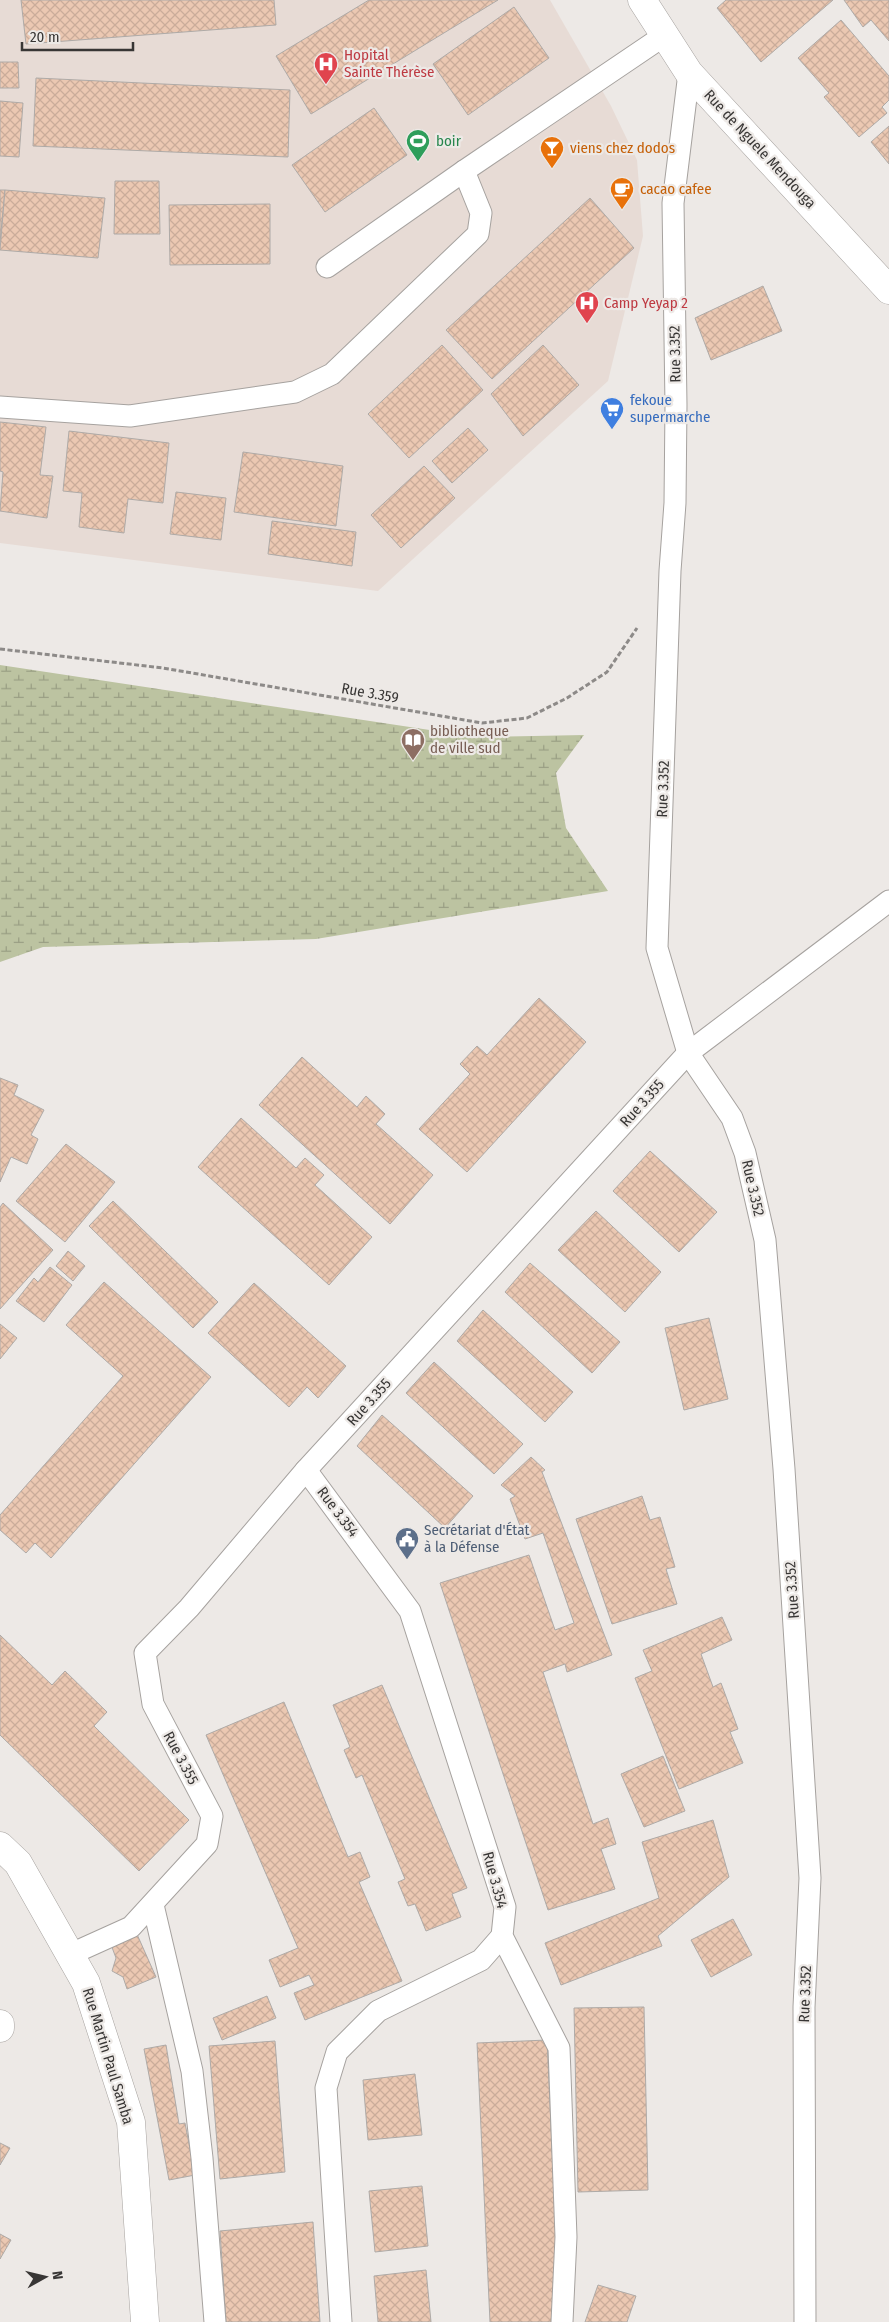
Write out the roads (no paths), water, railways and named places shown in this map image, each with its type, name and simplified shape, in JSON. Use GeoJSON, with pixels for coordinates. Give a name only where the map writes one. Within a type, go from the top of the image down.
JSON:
{"type":"FeatureCollection","features":[{"type":"Feature","properties":{"kind":"main road","name":"Rue de Nguele Mendouga"},"geometry":{"type":"LineString","coordinates":[[642,0],[689,73],[889,290]]}},
{"type":"Feature","properties":{"kind":"main road","name":"Rue Martin Paul Samba"},"geometry":{"type":"LineString","coordinates":[[0,1846],[18,1863],[86,1983],[131,2122],[145,2322]]}},
{"type":"Feature","properties":{"kind":"lane"},"geometry":{"type":"LineString","coordinates":[[327,267],[464,171],[666,36]]}},
{"type":"Feature","properties":{"kind":"lane","name":"Rue 3.352"},"geometry":{"type":"LineString","coordinates":[[689,73],[673,203],[676,405],[675,503],[670,571],[657,948],[688,1053],[732,1118],[745,1153],[765,1240],[784,1469],[810,1878],[804,2006],[805,2322]]}},
{"type":"Feature","properties":{"kind":"lane"},"geometry":{"type":"LineString","coordinates":[[0,407],[130,416],[295,392],[332,374],[478,234],[481,213],[464,171]]}},
{"type":"Feature","properties":{"kind":"lane","name":"Rue 3.355"},"geometry":{"type":"LineString","coordinates":[[69,1955],[131,1927],[154,1905],[208,1844],[212,1816],[153,1704],[145,1653],[189,1608],[306,1470],[688,1053],[889,901]]}},
{"type":"Feature","properties":{"kind":"lane","name":"Rue 3.354"},"geometry":{"type":"LineString","coordinates":[[306,1470],[410,1611],[505,1907],[502,1936]]}},
{"type":"Feature","properties":{"kind":"lane"},"geometry":{"type":"LineString","coordinates":[[154,1905],[192,2071],[202,2158],[215,2322]]}},
{"type":"Feature","properties":{"kind":"lane"},"geometry":{"type":"LineString","coordinates":[[340,2322],[326,2088],[337,2052],[378,2011],[481,1960],[502,1936],[560,2048],[566,2238],[562,2322]]}},
{"type":"Feature","properties":{"kind":"place","name":"Hopital Sainte Thérèse"},"geometry":{"type":"Point","coordinates":[326,85]}},
{"type":"Feature","properties":{"kind":"place","name":"boir"},"geometry":{"type":"Point","coordinates":[418,162]}},
{"type":"Feature","properties":{"kind":"place","name":"viens chez dodos"},"geometry":{"type":"Point","coordinates":[552,169]}},
{"type":"Feature","properties":{"kind":"place","name":"cacao cafee"},"geometry":{"type":"Point","coordinates":[622,210]}},
{"type":"Feature","properties":{"kind":"place","name":"Camp Yeyap 2"},"geometry":{"type":"Point","coordinates":[587,324]}},
{"type":"Feature","properties":{"kind":"place","name":"fekoue supermarche"},"geometry":{"type":"Point","coordinates":[612,430]}},
{"type":"Feature","properties":{"kind":"place","name":"bibliotheque de ville sud"},"geometry":{"type":"Point","coordinates":[413,761]}},
{"type":"Feature","properties":{"kind":"place","name":"Secrétariat d'État à la Défense"},"geometry":{"type":"Point","coordinates":[407,1560]}}]}
